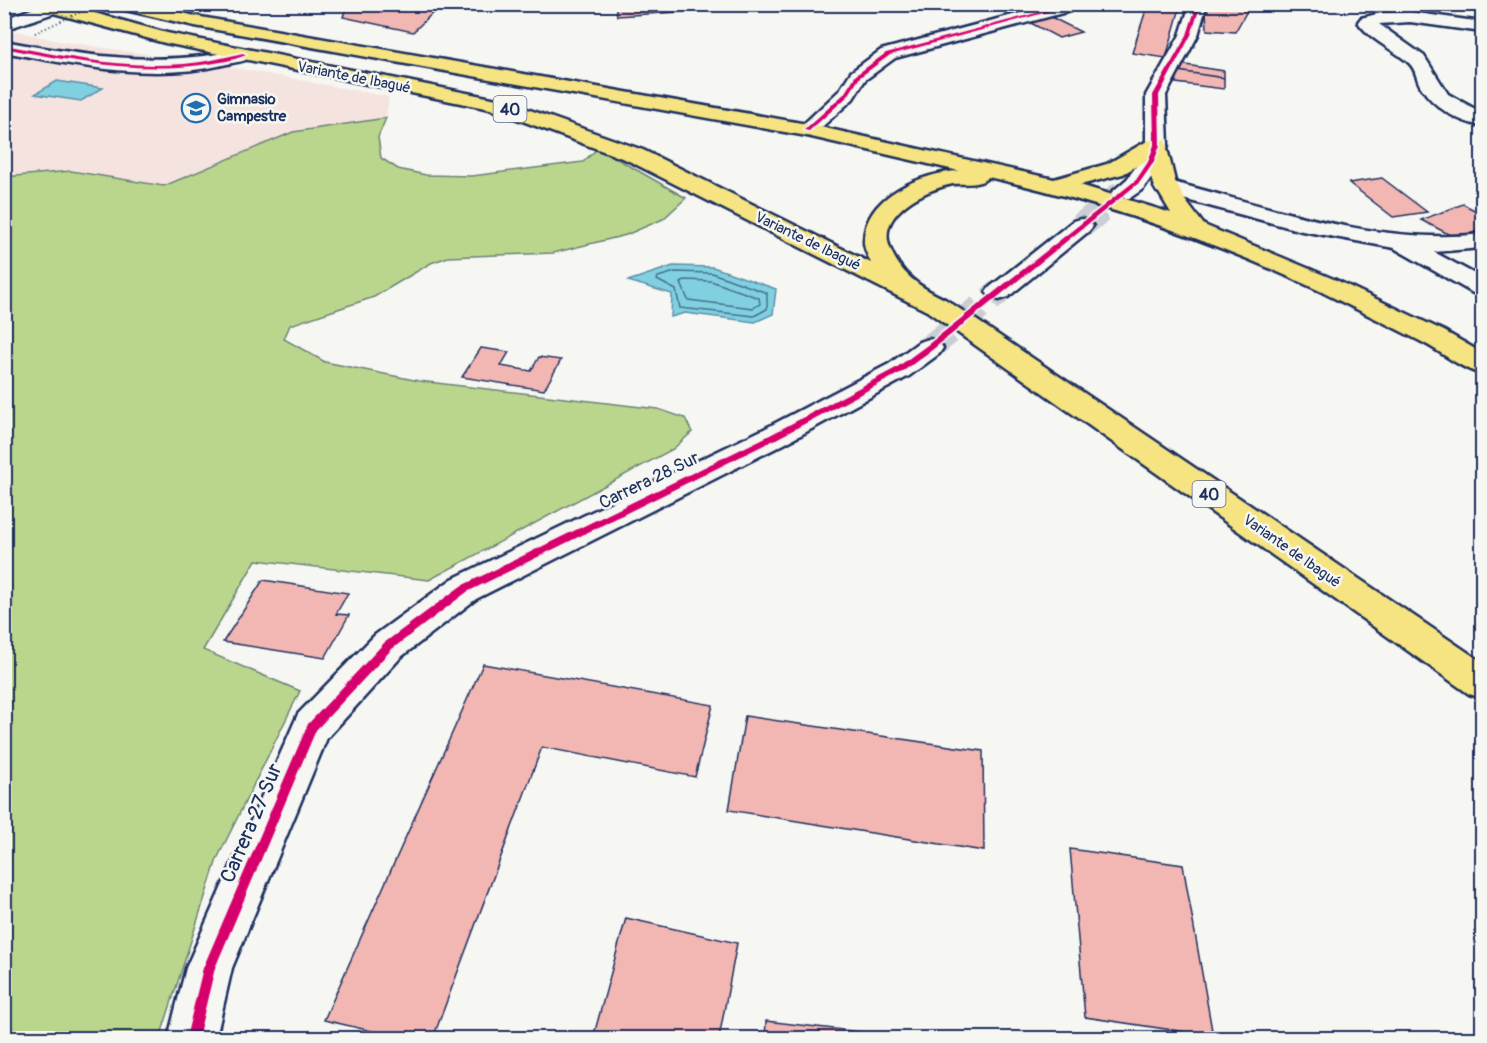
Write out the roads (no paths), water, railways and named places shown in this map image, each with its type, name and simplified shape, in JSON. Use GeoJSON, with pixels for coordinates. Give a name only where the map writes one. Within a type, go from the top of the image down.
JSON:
{"type":"FeatureCollection","features":[{"type":"Feature","properties":{"kind":"highway","name":"Variante de Ibagué"},"geometry":{"type":"LineString","coordinates":[[123,4],[195,21],[807,130],[1053,185],[1133,207],[1196,230],[1327,285],[1434,337],[1482,365]]}},
{"type":"Feature","properties":{"kind":"highway","name":"Variante de Ibagué"},"geometry":{"type":"LineString","coordinates":[[52,6],[243,55],[495,104],[563,126],[635,155],[936,305],[1482,682]]}},
{"type":"Feature","properties":{"kind":"highway"},"geometry":{"type":"LineString","coordinates":[[936,305],[902,284],[881,259],[875,234],[884,212],[904,194],[935,182],[972,176],[1013,177],[1053,185],[1115,169],[1157,145],[1157,165],[1165,187],[1177,208],[1196,230]]}},
{"type":"Feature","properties":{"kind":"street"},"geometry":{"type":"LineString","coordinates":[[1122,194],[1138,181],[1151,162],[1157,145],[1156,95],[1181,52],[1199,4]]}},
{"type":"Feature","properties":{"kind":"street"},"geometry":{"type":"LineString","coordinates":[[4,25],[52,6]]}},
{"type":"Feature","properties":{"kind":"street"},"geometry":{"type":"LineString","coordinates":[[807,130],[846,95],[858,76],[888,54],[934,39],[1064,7]]}},
{"type":"Feature","properties":{"kind":"street"},"geometry":{"type":"LineString","coordinates":[[1482,27],[1413,17],[1384,16],[1367,22],[1380,37],[1412,56],[1426,70],[1431,87],[1446,102],[1482,120]]}},
{"type":"Feature","properties":{"kind":"street"},"geometry":{"type":"LineString","coordinates":[[4,46],[59,57],[165,68],[218,62],[243,55]]}},
{"type":"Feature","properties":{"kind":"street"},"geometry":{"type":"LineString","coordinates":[[1165,187],[1338,230],[1396,241],[1444,246],[1482,241]]}},
{"type":"Feature","properties":{"kind":"street"},"geometry":{"type":"LineString","coordinates":[[999,292],[1081,226]]}},
{"type":"Feature","properties":{"kind":"street"},"geometry":{"type":"LineString","coordinates":[[1396,241],[1482,288]]}},
{"type":"Feature","properties":{"kind":"street","name":"Carrera 28 Sur"},"geometry":{"type":"LineString","coordinates":[[387,646],[464,589],[773,437],[899,369],[929,348]]}},
{"type":"Feature","properties":{"kind":"street","name":"Carrera 27 Sur"},"geometry":{"type":"LineString","coordinates":[[192,1038],[209,968],[312,727],[387,646]]}},
{"type":"Feature","properties":{"kind":"water"},"geometry":{"type":"Polygon","coordinates":[[[57,81],[103,88],[81,101],[35,94],[57,81]]]}},
{"type":"Feature","properties":{"kind":"water"},"geometry":{"type":"Polygon","coordinates":[[[673,266],[713,267],[776,289],[773,314],[755,322],[685,313],[671,317],[672,294],[628,281],[673,266]]]}},
{"type":"Feature","properties":{"kind":"tunnel"},"geometry":{"type":"LineString","coordinates":[[1081,226],[1122,193]]}},
{"type":"Feature","properties":{"kind":"tunnel"},"geometry":{"type":"LineString","coordinates":[[929,348],[999,292]]}},
{"type":"Feature","properties":{"kind":"place","name":"Gimnasio Campestre"},"geometry":{"type":"Point","coordinates":[196,108]}}]}
